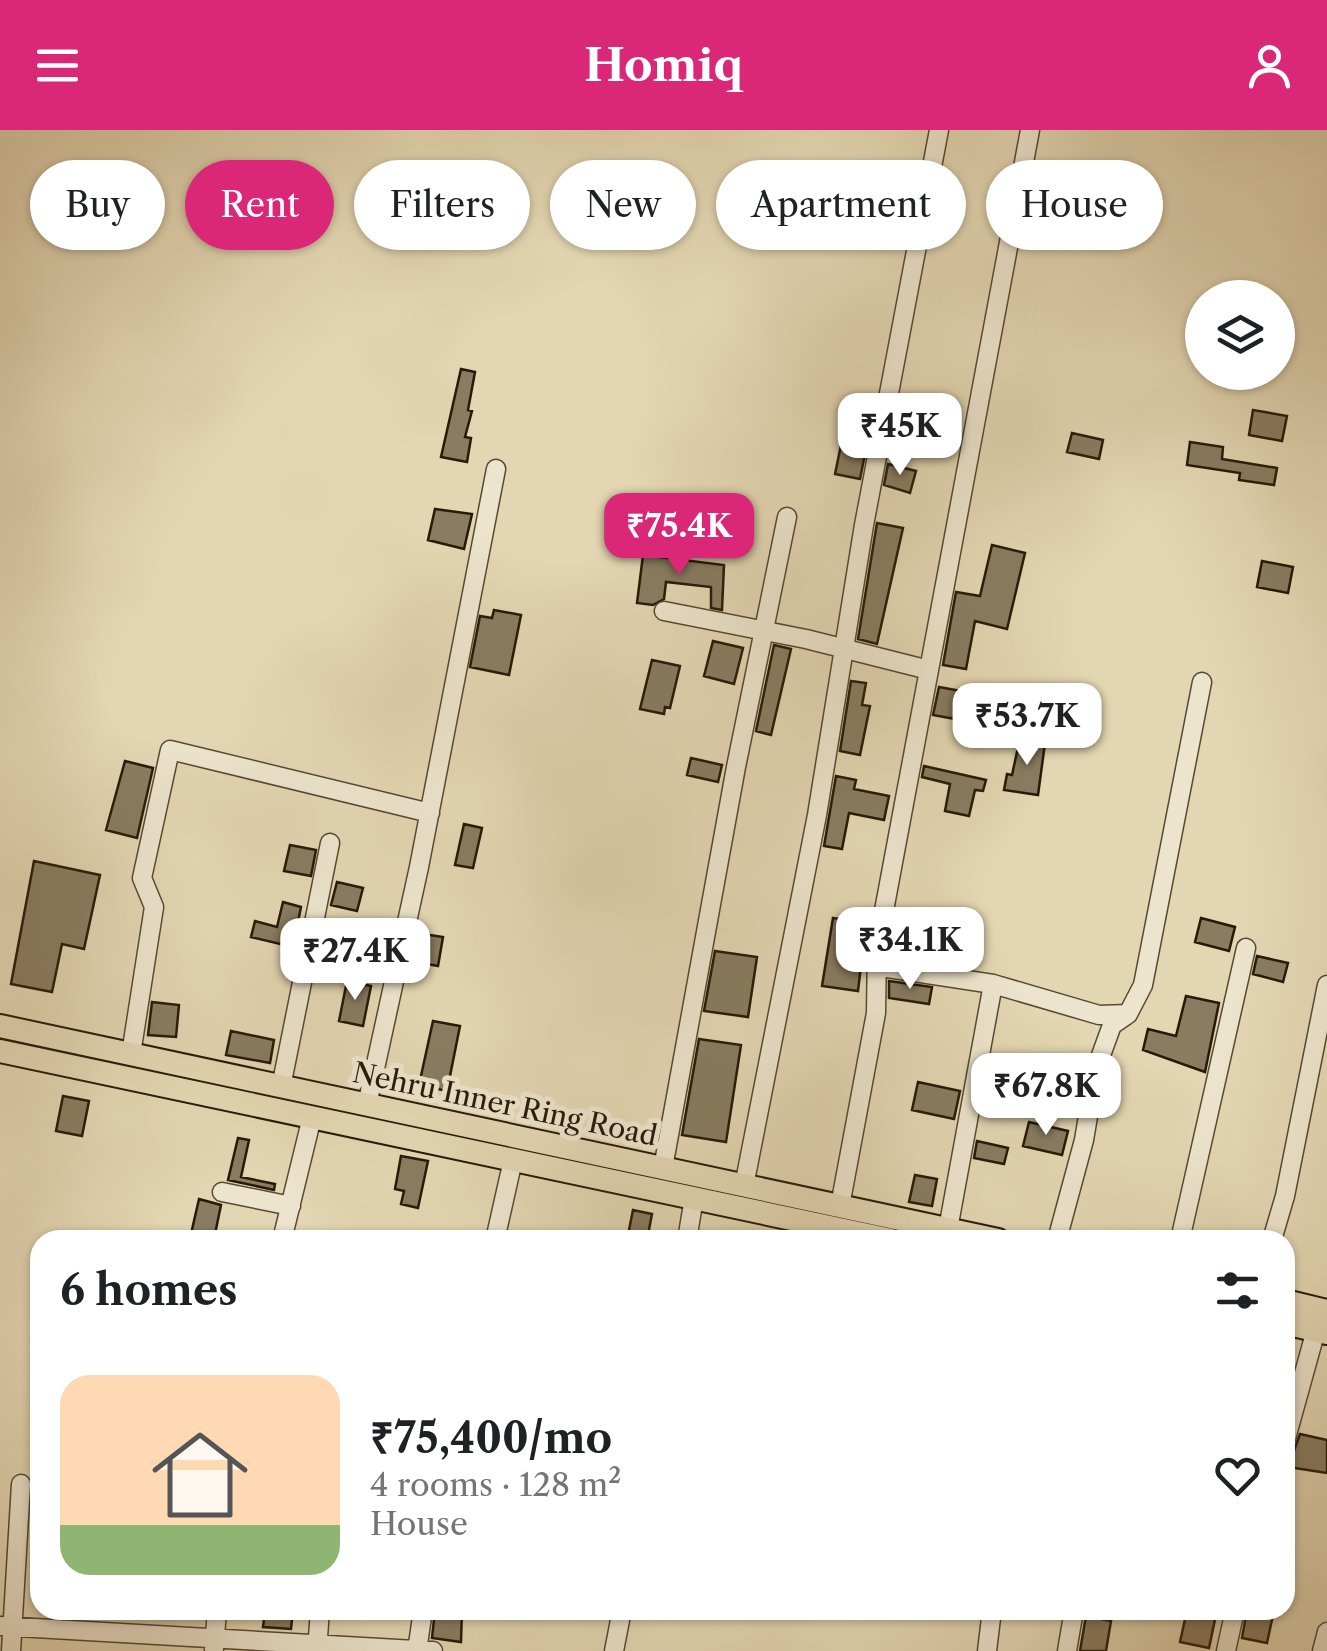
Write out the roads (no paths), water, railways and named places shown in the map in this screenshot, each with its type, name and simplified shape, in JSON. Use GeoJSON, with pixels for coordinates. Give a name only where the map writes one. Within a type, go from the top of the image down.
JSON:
{"type":"FeatureCollection","features":[{"type":"Feature","properties":{"kind":"main road","name":"Nehru Inner Ring Road"},"geometry":{"type":"LineString","coordinates":[[0,1026],[953,1230]]}},
{"type":"Feature","properties":{"kind":"main road"},"geometry":{"type":"LineString","coordinates":[[0,1051],[694,1198],[809,1230]]}},
{"type":"Feature","properties":{"kind":"main road"},"geometry":{"type":"LineString","coordinates":[[1295,1308],[1323,1324]]}},
{"type":"Feature","properties":{"kind":"main road"},"geometry":{"type":"LineString","coordinates":[[1295,1323],[1323,1324]]}},
{"type":"Feature","properties":{"kind":"street"},"geometry":{"type":"LineString","coordinates":[[744,1186],[817,815],[842,649],[939,130]]}},
{"type":"Feature","properties":{"kind":"street"},"geometry":{"type":"LineString","coordinates":[[840,1206],[876,1013],[876,966],[1030,130]]}},
{"type":"Feature","properties":{"kind":"street"},"geometry":{"type":"LineString","coordinates":[[367,1105],[430,813],[496,469]]}},
{"type":"Feature","properties":{"kind":"street"},"geometry":{"type":"LineString","coordinates":[[662,1168],[787,517]]}},
{"type":"Feature","properties":{"kind":"street"},"geometry":{"type":"LineString","coordinates":[[664,611],[929,670]]}},
{"type":"Feature","properties":{"kind":"street"},"geometry":{"type":"LineString","coordinates":[[1060,1230],[1084,1140],[1096,1069],[1112,1025],[1128,1014],[1143,985],[1202,682]]}},
{"type":"Feature","properties":{"kind":"street"},"geometry":{"type":"LineString","coordinates":[[131,1054],[154,907],[142,878],[170,750],[430,813]]}},
{"type":"Feature","properties":{"kind":"street"},"geometry":{"type":"LineString","coordinates":[[282,1087],[330,842]]}},
{"type":"Feature","properties":{"kind":"street"},"geometry":{"type":"LineString","coordinates":[[1182,1230],[1246,948]]}},
{"type":"Feature","properties":{"kind":"street"},"geometry":{"type":"LineString","coordinates":[[876,966],[994,984],[1099,1016],[1128,1014]]}},
{"type":"Feature","properties":{"kind":"street"},"geometry":{"type":"LineString","coordinates":[[948,1229],[994,984]]}},
{"type":"Feature","properties":{"kind":"street"},"geometry":{"type":"LineString","coordinates":[[1275,1230],[1327,985]]}},
{"type":"Feature","properties":{"kind":"street"},"geometry":{"type":"LineString","coordinates":[[285,1230],[312,1116]]}},
{"type":"Feature","properties":{"kind":"street"},"geometry":{"type":"LineString","coordinates":[[498,1230],[513,1160]]}},
{"type":"Feature","properties":{"kind":"street"},"geometry":{"type":"LineString","coordinates":[[222,1192],[291,1206]]}},
{"type":"Feature","properties":{"kind":"street"},"geometry":{"type":"LineString","coordinates":[[689,1230],[694,1198]]}},
{"type":"Feature","properties":{"kind":"street"},"geometry":{"type":"LineString","coordinates":[[1295,1411],[1323,1324]]}},
{"type":"Feature","properties":{"kind":"street"},"geometry":{"type":"LineString","coordinates":[[11,1651],[6,1626],[20,1484]]}},
{"type":"Feature","properties":{"kind":"street"},"geometry":{"type":"LineString","coordinates":[[214,1645],[216,1620]]}},
{"type":"Feature","properties":{"kind":"street"},"geometry":{"type":"LineString","coordinates":[[317,1648],[319,1620]]}},
{"type":"Feature","properties":{"kind":"street"},"geometry":{"type":"LineString","coordinates":[[6,1626],[111,1642],[422,1650],[423,1620]]}},
{"type":"Feature","properties":{"kind":"street"},"geometry":{"type":"LineString","coordinates":[[614,1651],[620,1620]]}},
{"type":"Feature","properties":{"kind":"street"},"geometry":{"type":"LineString","coordinates":[[988,1651],[991,1620]]}},
{"type":"Feature","properties":{"kind":"street"},"geometry":{"type":"LineString","coordinates":[[1067,1651],[1072,1620]]}},
{"type":"Feature","properties":{"kind":"street"},"geometry":{"type":"LineString","coordinates":[[1226,1651],[1232,1620]]}},
{"type":"Feature","properties":{"kind":"street"},"geometry":{"type":"LineString","coordinates":[[1322,1651],[1327,1632]]}}]}
